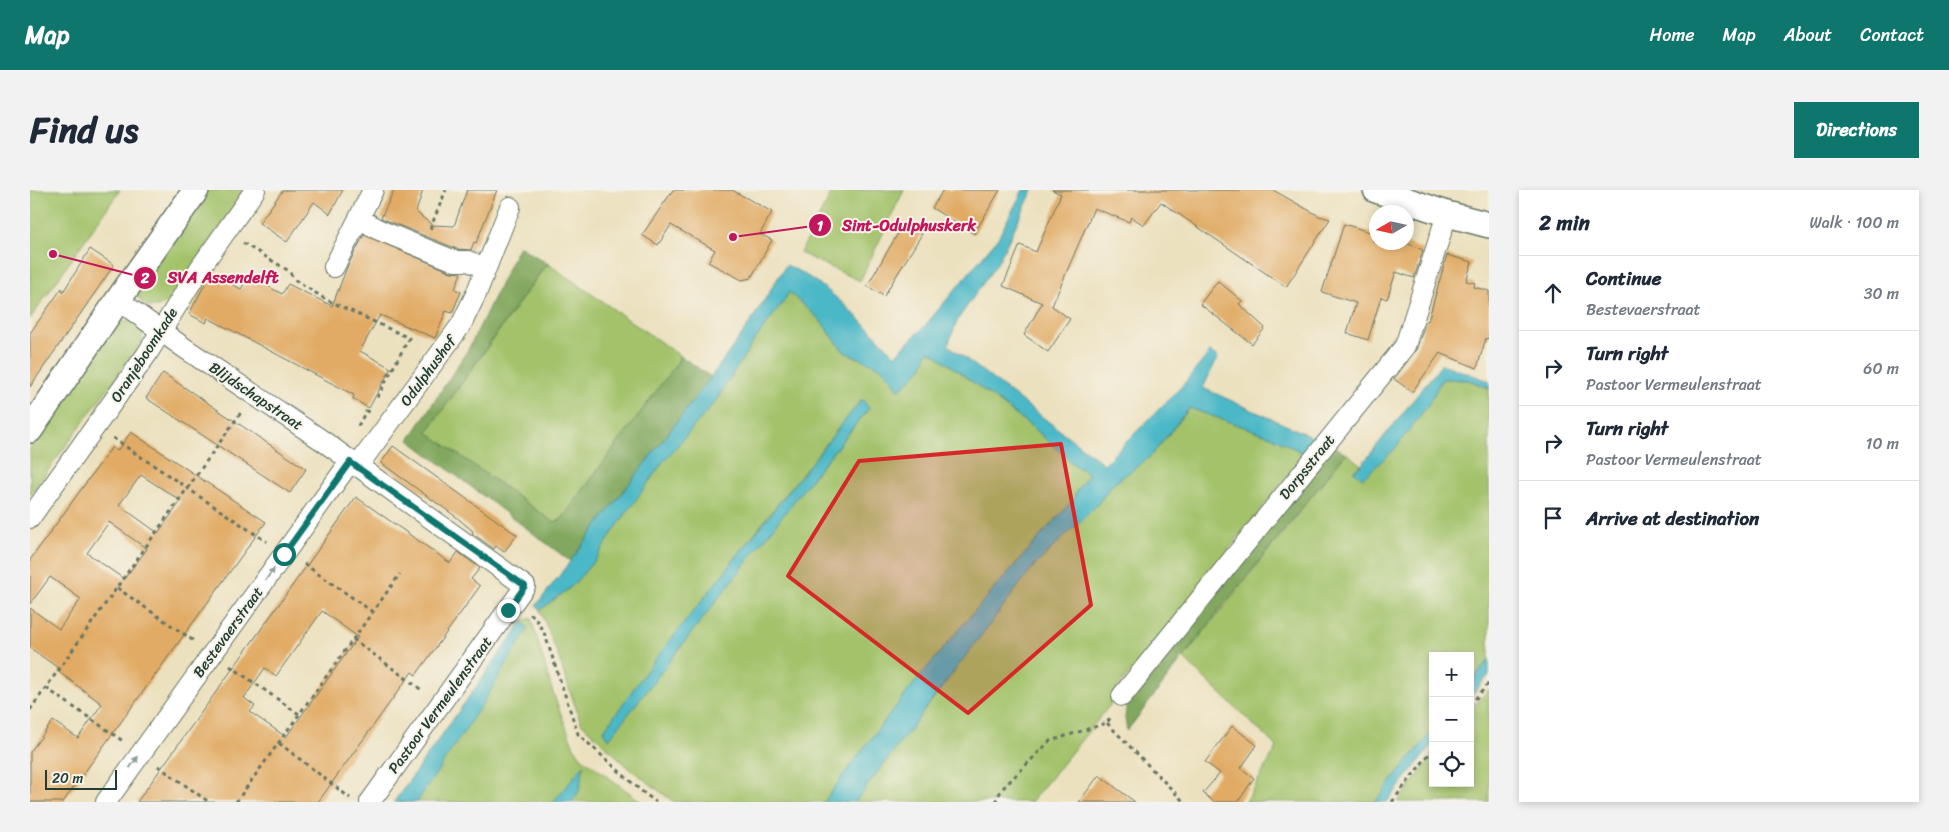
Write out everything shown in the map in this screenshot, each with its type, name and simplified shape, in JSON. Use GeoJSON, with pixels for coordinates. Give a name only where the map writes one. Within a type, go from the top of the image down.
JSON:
{"type":"FeatureCollection","features":[{"type":"Feature","properties":{"kind":"street"},"geometry":{"type":"LineString","coordinates":[[30,430],[118,300],[196,190]]}},
{"type":"Feature","properties":{"kind":"street","name":"Oranjeboomkade"},"geometry":{"type":"LineString","coordinates":[[30,518],[162,331],[200,268],[254,190]]}},
{"type":"Feature","properties":{"kind":"street"},"geometry":{"type":"LineString","coordinates":[[334,267],[373,190]]}},
{"type":"Feature","properties":{"kind":"street"},"geometry":{"type":"LineString","coordinates":[[1376,190],[1447,214],[1489,225]]}},
{"type":"Feature","properties":{"kind":"street","name":"Odulphushof"},"geometry":{"type":"LineString","coordinates":[[350,461],[461,325],[510,207]]}},
{"type":"Feature","properties":{"kind":"street","name":"Dorpsstraat"},"geometry":{"type":"LineString","coordinates":[[1122,696],[1405,346],[1447,214]]}},
{"type":"Feature","properties":{"kind":"street"},"geometry":{"type":"LineString","coordinates":[[359,218],[376,229],[455,261],[468,262],[485,268]]}},
{"type":"Feature","properties":{"kind":"street","name":"Blijdschapstraat"},"geometry":{"type":"LineString","coordinates":[[118,300],[350,461]]}},
{"type":"Feature","properties":{"kind":"street","name":"Bestevaerstraat"},"geometry":{"type":"LineString","coordinates":[[106,802],[350,461]]}},
{"type":"Feature","properties":{"kind":"street","name":"Pastoor Vermeulenstraat"},"geometry":{"type":"LineString","coordinates":[[350,461],[525,586],[370,802]]}},
{"type":"Feature","properties":{"kind":"path"},"geometry":{"type":"LineString","coordinates":[[423,247],[446,190]]}},
{"type":"Feature","properties":{"kind":"path"},"geometry":{"type":"LineString","coordinates":[[226,232],[289,272],[294,279],[325,299],[409,338],[369,413],[366,411],[350,461]]}},
{"type":"Feature","properties":{"kind":"path"},"geometry":{"type":"LineString","coordinates":[[30,710],[253,394]]}},
{"type":"Feature","properties":{"kind":"path"},"geometry":{"type":"LineString","coordinates":[[96,427],[373,612]]}},
{"type":"Feature","properties":{"kind":"path"},"geometry":{"type":"LineString","coordinates":[[236,802],[400,574]]}},
{"type":"Feature","properties":{"kind":"path"},"geometry":{"type":"LineString","coordinates":[[117,588],[299,714]]}},
{"type":"Feature","properties":{"kind":"path"},"geometry":{"type":"LineString","coordinates":[[535,617],[546,635],[578,734],[656,802]]}},
{"type":"Feature","properties":{"kind":"path"},"geometry":{"type":"LineString","coordinates":[[353,639],[440,704]]}},
{"type":"Feature","properties":{"kind":"path"},"geometry":{"type":"LineString","coordinates":[[1474,700],[1489,683]]}},
{"type":"Feature","properties":{"kind":"path"},"geometry":{"type":"LineString","coordinates":[[995,802],[1002,789],[1050,741],[1107,724],[1122,696]]}},
{"type":"Feature","properties":{"kind":"path"},"geometry":{"type":"LineString","coordinates":[[1107,724],[1184,802]]}},
{"type":"Feature","properties":{"kind":"path"},"geometry":{"type":"LineString","coordinates":[[279,744],[355,802]]}},
{"type":"Feature","properties":{"kind":"path"},"geometry":{"type":"LineString","coordinates":[[1392,802],[1429,754]]}},
{"type":"Feature","properties":{"kind":"highlighted area"},"geometry":{"type":"Polygon","coordinates":[[[1061,444],[1091,605],[968,713],[788,576],[859,461],[1061,444]]]}},
{"type":"Feature","properties":{"kind":"green space"},"geometry":{"type":"Polygon","coordinates":[[[30,190],[120,190],[30,319],[30,190]]]}},
{"type":"Feature","properties":{"kind":"green space"},"geometry":{"type":"Polygon","coordinates":[[[206,190],[246,190],[170,300],[156,307],[146,306],[139,299],[137,293],[206,190]]]}},
{"type":"Feature","properties":{"kind":"green space"},"geometry":{"type":"Polygon","coordinates":[[[830,190],[904,190],[860,281],[800,253],[832,192],[830,190]]]}},
{"type":"Feature","properties":{"kind":"green space"},"geometry":{"type":"Polygon","coordinates":[[[519,246],[550,265],[546,265],[543,268],[427,432],[553,522],[561,520],[679,360],[679,355],[711,377],[570,561],[409,440],[469,348],[519,246]]]}},
{"type":"Feature","properties":{"kind":"green space"},"geometry":{"type":"Polygon","coordinates":[[[546,265],[550,265],[679,355],[679,360],[561,520],[553,522],[427,432],[546,265]]]}},
{"type":"Feature","properties":{"kind":"green space"},"geometry":{"type":"Polygon","coordinates":[[[789,291],[820,320],[844,352],[880,367],[889,375],[899,390],[922,368],[928,351],[934,353],[1036,430],[1073,464],[1089,474],[1076,492],[1074,499],[1008,572],[913,685],[824,802],[674,802],[629,768],[581,723],[540,610],[571,587],[596,559],[663,462],[715,402],[751,345],[784,301],[789,291]],[[862,399],[744,546],[603,732],[609,739],[819,469],[869,409],[862,399]]]}},
{"type":"Feature","properties":{"kind":"green space"},"geometry":{"type":"Polygon","coordinates":[[[117,322],[130,322],[143,332],[141,343],[30,495],[30,447],[117,322]]]}},
{"type":"Feature","properties":{"kind":"green space"},"geometry":{"type":"Polygon","coordinates":[[[1442,379],[1468,380],[1489,388],[1489,660],[1474,678],[1474,652],[1429,652],[1429,735],[1375,802],[1246,802],[1277,747],[1183,658],[1346,453],[1361,465],[1354,470],[1363,477],[1428,405],[1442,379]]]}},
{"type":"Feature","properties":{"kind":"green space"},"geometry":{"type":"Polygon","coordinates":[[[1190,408],[1273,437],[1305,454],[1113,694],[1110,705],[1031,802],[855,802],[1033,567],[1096,506],[1112,485],[1151,456],[1190,408]]]}},
{"type":"Feature","properties":{"kind":"green space"},"geometry":{"type":"Polygon","coordinates":[[[1330,444],[1346,453],[1221,608],[1127,731],[1125,718],[1127,701],[1330,444]]]}},
{"type":"Feature","properties":{"kind":"green space"},"geometry":{"type":"Polygon","coordinates":[[[531,618],[553,693],[573,745],[581,757],[642,802],[572,802],[579,791],[583,766],[553,802],[394,802],[523,621],[531,618]]]}},
{"type":"Feature","properties":{"kind":"green space"},"geometry":{"type":"Polygon","coordinates":[[[1489,689],[1489,802],[1398,802],[1429,760],[1429,787],[1474,787],[1474,706],[1489,689]]]}},
{"type":"Feature","properties":{"kind":"water"},"geometry":{"type":"Polygon","coordinates":[[[1023,190],[1033,190],[998,262],[958,319],[948,345],[1104,464],[1182,386],[1210,352],[1218,357],[1203,388],[1317,439],[1305,454],[1273,437],[1189,408],[1151,456],[1112,485],[1096,506],[1033,567],[855,802],[824,802],[913,685],[1008,572],[1074,499],[1076,492],[1089,474],[1073,464],[1036,430],[934,353],[928,351],[922,368],[899,390],[889,375],[880,367],[844,352],[820,320],[789,292],[751,345],[715,402],[663,462],[596,559],[571,587],[540,610],[536,606],[711,377],[750,323],[786,265],[801,272],[830,293],[858,317],[895,355],[923,328],[998,238],[1023,190]]]}},
{"type":"Feature","properties":{"kind":"water"},"geometry":{"type":"Polygon","coordinates":[[[1442,364],[1489,381],[1489,388],[1468,380],[1442,379],[1428,405],[1394,450],[1363,478],[1353,471],[1359,468],[1442,364]]]}},
{"type":"Feature","properties":{"kind":"water"},"geometry":{"type":"Polygon","coordinates":[[[862,399],[869,408],[819,469],[609,739],[603,732],[649,667],[862,399]]]}},
{"type":"Feature","properties":{"kind":"water"},"geometry":{"type":"Polygon","coordinates":[[[523,621],[528,629],[483,703],[417,802],[394,802],[523,621]]]}},
{"type":"Feature","properties":{"kind":"water"},"geometry":{"type":"Polygon","coordinates":[[[1489,660],[1489,675],[1474,692],[1474,678],[1489,660]]]}},
{"type":"Feature","properties":{"kind":"water"},"geometry":{"type":"Polygon","coordinates":[[[1429,735],[1429,749],[1387,802],[1375,802],[1429,735]]]}},
{"type":"Feature","properties":{"kind":"water"},"geometry":{"type":"Polygon","coordinates":[[[584,765],[579,791],[572,802],[553,802],[584,765]]]}},
{"type":"Feature","properties":{"kind":"building"},"geometry":{"type":"Polygon","coordinates":[[[283,190],[343,190],[330,214],[314,202],[287,242],[259,223],[283,190]]]}},
{"type":"Feature","properties":{"kind":"building"},"geometry":{"type":"Polygon","coordinates":[[[394,190],[423,190],[416,212],[432,225],[454,226],[467,190],[497,190],[476,243],[474,242],[471,250],[457,249],[381,218],[394,190]]]}},
{"type":"Feature","properties":{"kind":"building"},"geometry":{"type":"Polygon","coordinates":[[[673,190],[732,190],[772,212],[760,234],[772,240],[751,278],[742,280],[708,262],[715,250],[671,225],[658,245],[642,235],[673,190]]]}},
{"type":"Feature","properties":{"kind":"building"},"geometry":{"type":"Polygon","coordinates":[[[943,190],[1000,190],[974,234],[932,208],[943,190]]]}},
{"type":"Feature","properties":{"kind":"building"},"geometry":{"type":"Polygon","coordinates":[[[1052,190],[1273,190],[1319,216],[1330,219],[1286,287],[1161,202],[1144,225],[1131,217],[1129,222],[1094,208],[1052,306],[1070,319],[1048,352],[1024,335],[1042,303],[1003,286],[1020,245],[1036,252],[1061,194],[1052,190]]]}},
{"type":"Feature","properties":{"kind":"building"},"geometry":{"type":"Polygon","coordinates":[[[904,223],[922,234],[884,296],[867,286],[904,223]]]}},
{"type":"Feature","properties":{"kind":"building"},"geometry":{"type":"Polygon","coordinates":[[[1344,224],[1369,232],[1369,250],[1414,250],[1414,246],[1423,250],[1414,278],[1396,272],[1387,299],[1381,297],[1368,340],[1347,333],[1356,303],[1322,292],[1344,224]]]}},
{"type":"Feature","properties":{"kind":"building"},"geometry":{"type":"Polygon","coordinates":[[[364,235],[451,272],[461,273],[455,289],[461,292],[452,313],[446,311],[435,338],[380,315],[360,351],[391,368],[369,408],[353,399],[354,395],[208,318],[206,323],[189,314],[211,273],[241,289],[249,276],[282,294],[288,284],[332,306],[348,265],[364,235]]]}},
{"type":"Feature","properties":{"kind":"building"},"geometry":{"type":"Polygon","coordinates":[[[90,249],[114,265],[30,387],[30,333],[62,288],[63,292],[90,249]]]}},
{"type":"Feature","properties":{"kind":"building"},"geometry":{"type":"Polygon","coordinates":[[[1447,255],[1472,262],[1466,281],[1475,283],[1474,287],[1489,291],[1489,339],[1486,338],[1477,368],[1440,353],[1412,392],[1394,379],[1416,350],[1426,321],[1428,321],[1447,255]]]}},
{"type":"Feature","properties":{"kind":"building"},"geometry":{"type":"Polygon","coordinates":[[[1218,281],[1242,301],[1239,304],[1265,328],[1252,344],[1200,304],[1218,281]]]}},
{"type":"Feature","properties":{"kind":"building"},"geometry":{"type":"Polygon","coordinates":[[[163,373],[306,469],[290,493],[146,398],[163,373]]]}},
{"type":"Feature","properties":{"kind":"building"},"geometry":{"type":"Polygon","coordinates":[[[131,432],[266,522],[63,802],[30,802],[30,752],[53,721],[78,738],[102,704],[59,672],[61,670],[30,648],[30,608],[59,629],[81,599],[50,577],[30,604],[30,560],[112,447],[117,451],[131,432]],[[141,475],[119,505],[158,533],[181,501],[141,475]],[[109,522],[87,553],[124,579],[147,549],[109,522]]]}},
{"type":"Feature","properties":{"kind":"building"},"geometry":{"type":"Polygon","coordinates":[[[393,446],[517,535],[504,552],[496,546],[494,549],[472,533],[473,531],[455,516],[381,463],[393,446]]]}},
{"type":"Feature","properties":{"kind":"building"},"geometry":{"type":"Polygon","coordinates":[[[356,497],[450,563],[458,552],[480,568],[471,579],[480,586],[416,675],[412,672],[318,802],[137,802],[356,497]],[[322,611],[276,676],[265,668],[244,698],[255,706],[250,712],[286,737],[358,637],[322,611]]]}},
{"type":"Feature","properties":{"kind":"building"},"geometry":{"type":"Polygon","coordinates":[[[1232,726],[1257,745],[1241,768],[1254,778],[1238,802],[1214,802],[1203,793],[1220,773],[1205,762],[1232,726]]]}},
{"type":"Feature","properties":{"kind":"building"},"geometry":{"type":"Polygon","coordinates":[[[1099,775],[1135,802],[1079,802],[1099,775]]]}},
{"type":"Feature","properties":{"kind":"place","name":"Sint-Odulphuskerk"},"geometry":{"type":"Point","coordinates":[733,237]}},
{"type":"Feature","properties":{"kind":"place","name":"SVA Assendelft"},"geometry":{"type":"Point","coordinates":[53,254]}},
{"type":"Feature","properties":{"kind":"route"},"geometry":{"type":"LineString","coordinates":[[284,554],[350,462],[525,586],[508,610]]}}]}
